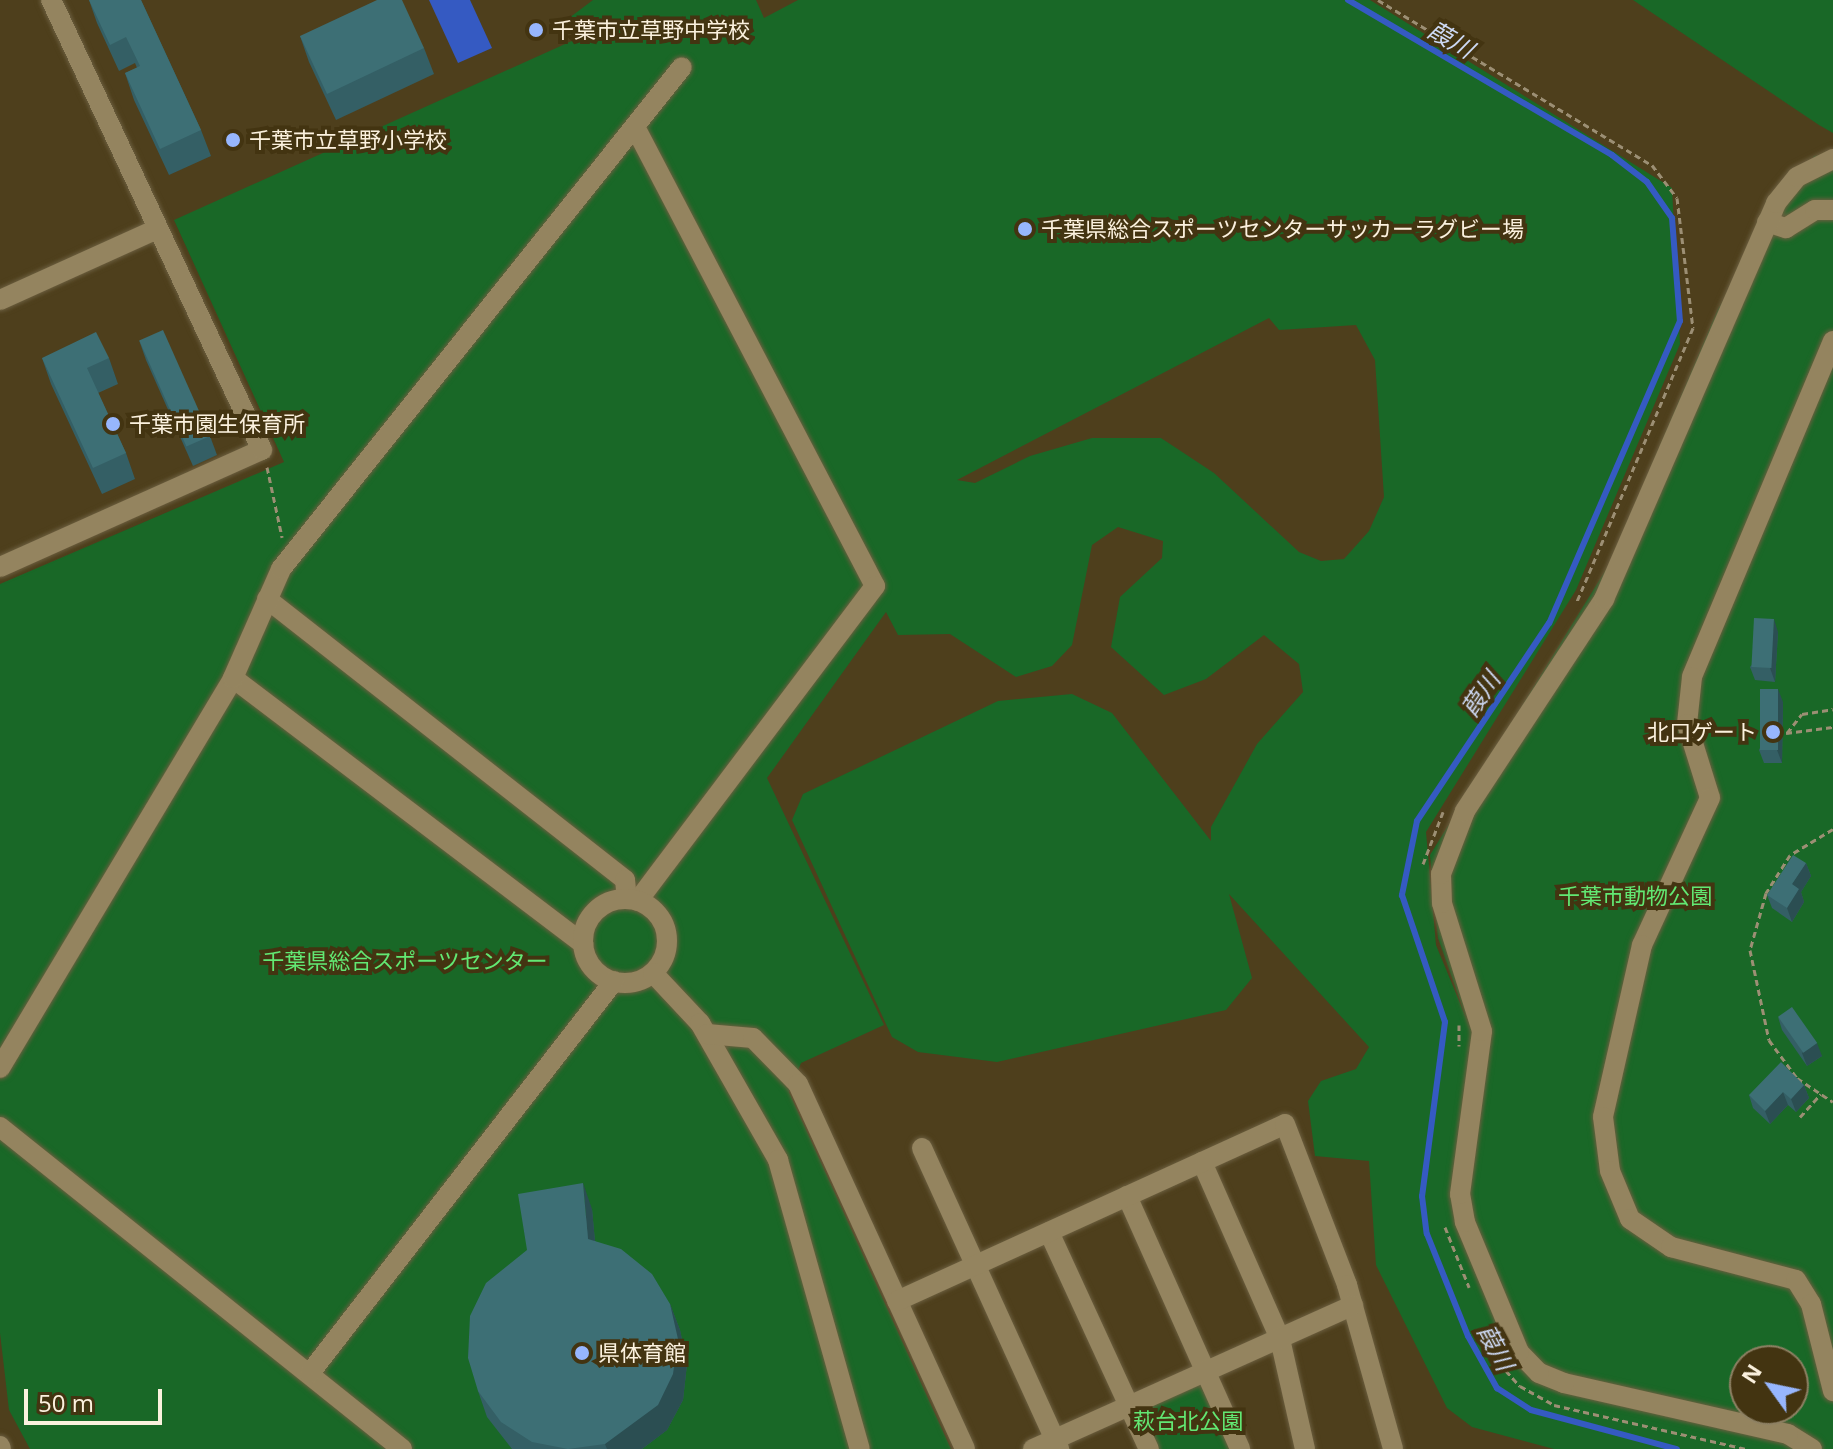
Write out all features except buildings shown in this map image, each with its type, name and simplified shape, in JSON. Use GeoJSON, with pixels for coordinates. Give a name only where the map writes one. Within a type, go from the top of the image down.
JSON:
{"type":"FeatureCollection","features":[{"type":"Feature","properties":{"kind":"street"},"geometry":{"type":"LineString","coordinates":[[0,567],[262,450],[155,230],[51,0]]}},
{"type":"Feature","properties":{"kind":"street"},"geometry":{"type":"LineString","coordinates":[[0,1068],[233,678],[281,569],[682,67]]}},
{"type":"Feature","properties":{"kind":"street"},"geometry":{"type":"LineString","coordinates":[[583,944],[593,912],[632,899],[875,586],[635,127]]}},
{"type":"Feature","properties":{"kind":"street"},"geometry":{"type":"LineString","coordinates":[[1812,1449],[1788,1434],[1564,1383],[1539,1373],[1519,1352],[1465,1222],[1460,1194],[1482,1031],[1442,903],[1450,837],[1604,599],[1767,222],[1797,177],[1833,159]]}},
{"type":"Feature","properties":{"kind":"street"},"geometry":{"type":"LineString","coordinates":[[1767,222],[1786,228],[1815,210],[1833,210]]}},
{"type":"Feature","properties":{"kind":"street"},"geometry":{"type":"LineString","coordinates":[[0,300],[155,230]]}},
{"type":"Feature","properties":{"kind":"street"},"geometry":{"type":"LineString","coordinates":[[1833,341],[1692,677],[1687,724],[1710,798],[1642,945],[1603,1117],[1610,1171],[1630,1219],[1671,1247],[1796,1280],[1811,1304],[1833,1391]]}},
{"type":"Feature","properties":{"kind":"street"},"geometry":{"type":"LineString","coordinates":[[267,599],[625,880],[632,899],[656,911],[667,940],[653,973]]}},
{"type":"Feature","properties":{"kind":"street"},"geometry":{"type":"LineString","coordinates":[[233,678],[583,944],[594,970],[614,981],[653,973]]}},
{"type":"Feature","properties":{"kind":"street"},"geometry":{"type":"LineString","coordinates":[[653,973],[707,1034],[778,1160],[860,1449]]}},
{"type":"Feature","properties":{"kind":"street"},"geometry":{"type":"LineString","coordinates":[[310,1373],[614,981]]}},
{"type":"Feature","properties":{"kind":"street"},"geometry":{"type":"LineString","coordinates":[[707,1034],[753,1038],[798,1084],[965,1449]]}},
{"type":"Feature","properties":{"kind":"street"},"geometry":{"type":"LineString","coordinates":[[897,1301],[1285,1124],[1353,1305],[1393,1449]]}},
{"type":"Feature","properties":{"kind":"street"},"geometry":{"type":"LineString","coordinates":[[0,1127],[402,1449]]}},
{"type":"Feature","properties":{"kind":"street"},"geometry":{"type":"LineString","coordinates":[[922,1148],[1057,1445]]}},
{"type":"Feature","properties":{"kind":"street"},"geometry":{"type":"LineString","coordinates":[[1202,1162],[1280,1339],[1305,1449]]}},
{"type":"Feature","properties":{"kind":"street"},"geometry":{"type":"LineString","coordinates":[[1127,1196],[1240,1449]]}},
{"type":"Feature","properties":{"kind":"street"},"geometry":{"type":"LineString","coordinates":[[1049,1232],[1149,1449]]}},
{"type":"Feature","properties":{"kind":"street"},"geometry":{"type":"LineString","coordinates":[[1033,1449],[1057,1445],[1129,1406],[1353,1305]]}},
{"type":"Feature","properties":{"kind":"path"},"geometry":{"type":"LineString","coordinates":[[1378,0],[1652,165],[1677,198],[1693,328],[1573,612]]}},
{"type":"Feature","properties":{"kind":"path"},"geometry":{"type":"LineString","coordinates":[[262,450],[282,519],[281,569]]}},
{"type":"Feature","properties":{"kind":"path"},"geometry":{"type":"LineString","coordinates":[[1833,709],[1790,720],[1785,733],[1833,727]]}},
{"type":"Feature","properties":{"kind":"path"},"geometry":{"type":"LineString","coordinates":[[1423,872],[1444,810]]}},
{"type":"Feature","properties":{"kind":"path"},"geometry":{"type":"LineString","coordinates":[[1833,829],[1790,855],[1766,893],[1750,950],[1769,1040],[1797,1078],[1833,1102]]}},
{"type":"Feature","properties":{"kind":"path"},"geometry":{"type":"LineString","coordinates":[[1457,1063],[1459,1012]]}},
{"type":"Feature","properties":{"kind":"path"},"geometry":{"type":"LineString","coordinates":[[1800,1117],[1821,1094]]}},
{"type":"Feature","properties":{"kind":"path"},"geometry":{"type":"LineString","coordinates":[[1443,1217],[1471,1291]]}},
{"type":"Feature","properties":{"kind":"path"},"geometry":{"type":"LineString","coordinates":[[1483,1320],[1499,1363],[1520,1386],[1554,1405],[1746,1449]]}},
{"type":"Feature","properties":{"kind":"green space"},"geometry":{"type":"Polygon","coordinates":[[[593,0],[756,0],[764,18],[798,0],[1370,0],[1672,188],[1680,344],[1576,590],[1426,832],[1436,945],[1469,1025],[1438,938],[1430,855],[1610,563],[1718,309],[1814,156],[1833,153],[1833,1449],[1554,1449],[1472,1427],[1447,1408],[1376,1265],[1369,1161],[1315,1156],[1308,1101],[1321,1081],[1356,1069],[1369,1047],[1229,894],[1252,978],[1226,1010],[997,1062],[918,1052],[892,1037],[792,820],[803,794],[998,701],[1072,694],[1112,713],[1211,841],[1211,827],[1257,744],[1303,692],[1299,664],[1264,635],[1206,679],[1164,695],[1111,647],[1120,597],[1162,558],[1163,541],[1118,527],[1092,545],[1072,645],[1052,666],[1016,677],[950,634],[898,635],[886,612],[767,778],[884,1025],[801,1063],[789,1092],[951,1449],[30,1449],[9,1410],[0,1333],[0,584],[284,462],[174,220],[574,40],[569,18],[593,0]],[[1269,318],[957,480],[975,483],[1030,456],[1092,438],[1161,438],[1214,473],[1299,552],[1321,561],[1344,559],[1369,531],[1384,497],[1375,360],[1356,325],[1279,330],[1269,318]]]}},
{"type":"Feature","properties":{"kind":"green space"},"geometry":{"type":"Polygon","coordinates":[[[1633,0],[1833,0],[1833,133],[1819,125],[1633,0]]]}},
{"type":"Feature","properties":{"kind":"green space","name":"萩台北公園"},"geometry":{"type":"Polygon","coordinates":[[[1203,1383],[1233,1449],[1158,1449],[1141,1411],[1203,1383]]]}},
{"type":"Feature","properties":{"kind":"water"},"geometry":{"type":"Polygon","coordinates":[[[429,0],[470,0],[492,48],[458,63],[429,0]]]}},
{"type":"Feature","properties":{"kind":"waterway","name":"葭川"},"geometry":{"type":"LineString","coordinates":[[1348,0],[1612,155],[1647,182],[1672,218],[1680,321],[1549,623],[1417,821],[1402,895],[1445,1022],[1422,1196],[1427,1234],[1468,1336],[1497,1388],[1531,1410],[1677,1449]]}},
{"type":"Feature","properties":{"kind":"place","name":"千葉市立草野中学校"},"geometry":{"type":"Point","coordinates":[536,30]}},
{"type":"Feature","properties":{"kind":"place","name":"千葉市立草野小学校"},"geometry":{"type":"Point","coordinates":[233,140]}},
{"type":"Feature","properties":{"kind":"place","name":"千葉県総合スポーツセンターサッカーラグビー場"},"geometry":{"type":"Point","coordinates":[1025,229]}},
{"type":"Feature","properties":{"kind":"place","name":"千葉市園生保育所"},"geometry":{"type":"Point","coordinates":[113,424]}},
{"type":"Feature","properties":{"kind":"place","name":"北口ゲート"},"geometry":{"type":"Point","coordinates":[1773,732]}},
{"type":"Feature","properties":{"kind":"place","name":"県体育館"},"geometry":{"type":"Point","coordinates":[582,1353]}},
{"type":"Feature","properties":{"kind":"park label","name":"千葉市動物公園"},"geometry":{"type":"Point","coordinates":[1635,896]}},
{"type":"Feature","properties":{"kind":"park label","name":"千葉県総合スポーツセンター"},"geometry":{"type":"Point","coordinates":[405,961]}}]}
